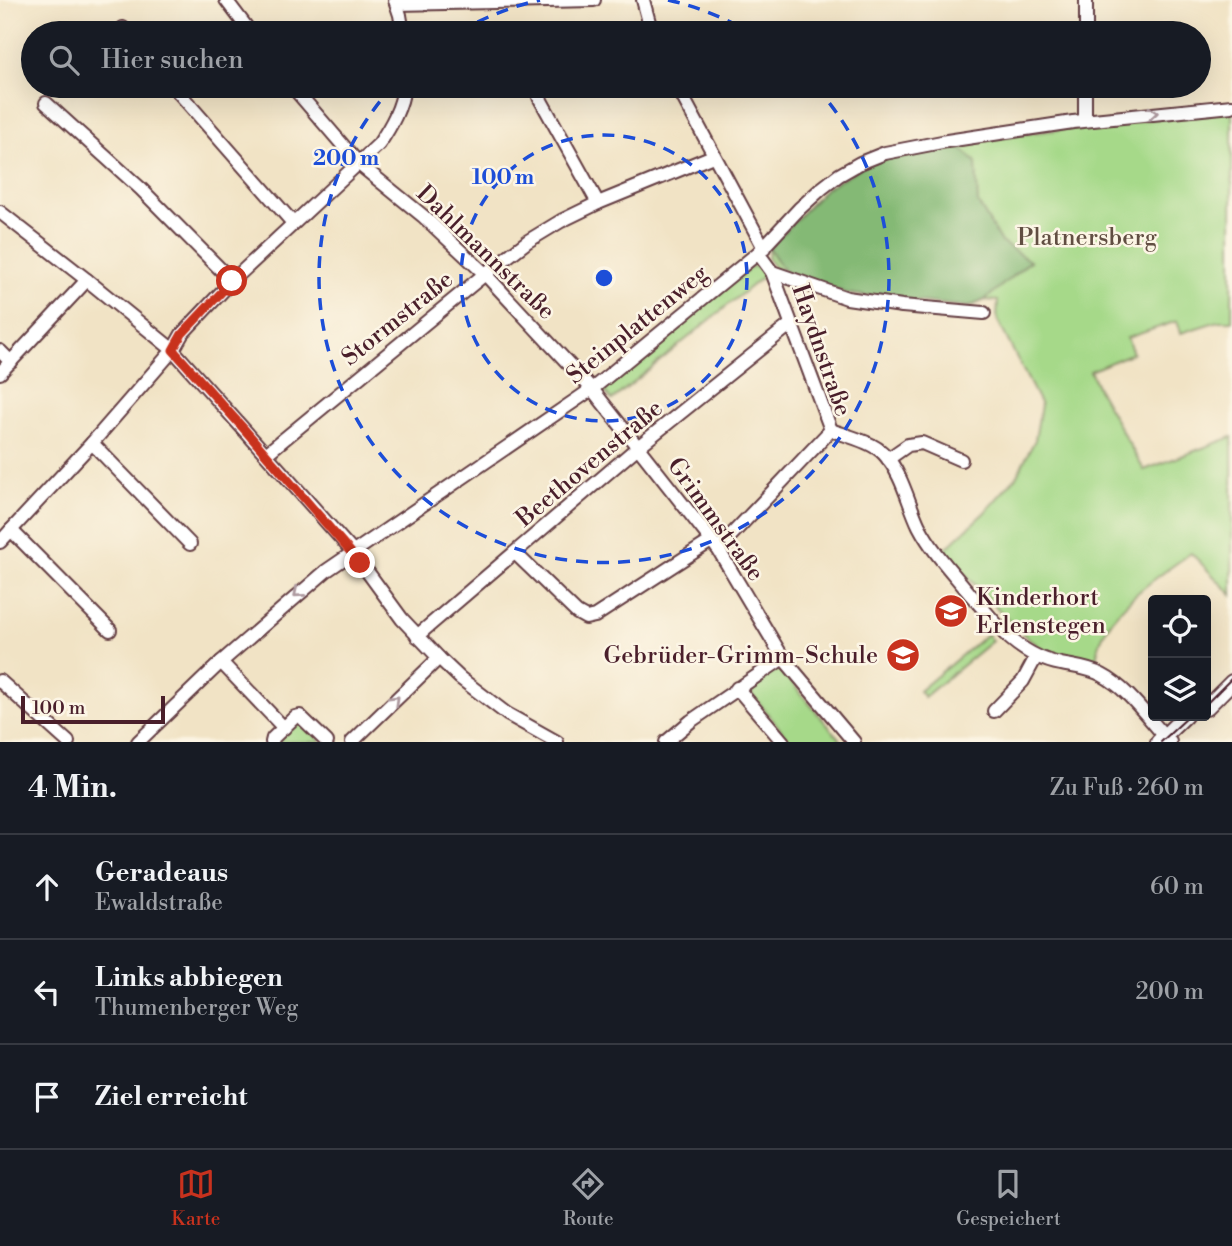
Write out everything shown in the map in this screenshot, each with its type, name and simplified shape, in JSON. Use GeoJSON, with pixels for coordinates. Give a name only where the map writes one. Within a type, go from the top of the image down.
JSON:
{"type":"FeatureCollection","features":[{"type":"Feature","properties":{"kind":"main road"},"geometry":{"type":"LineString","coordinates":[[1211,691],[1232,670]]}},
{"type":"Feature","properties":{"kind":"main road"},"geometry":{"type":"LineString","coordinates":[[1211,703],[1232,682]]}},
{"type":"Feature","properties":{"kind":"main road"},"geometry":{"type":"LineString","coordinates":[[1166,741],[1181,721]]}},
{"type":"Feature","properties":{"kind":"main road"},"geometry":{"type":"LineString","coordinates":[[1166,741],[1192,721]]}},
{"type":"Feature","properties":{"kind":"street"},"geometry":{"type":"LineString","coordinates":[[226,0],[242,21]]}},
{"type":"Feature","properties":{"kind":"street"},"geometry":{"type":"LineString","coordinates":[[400,21],[396,2],[594,0]]}},
{"type":"Feature","properties":{"kind":"street"},"geometry":{"type":"LineString","coordinates":[[643,0],[649,21]]}},
{"type":"Feature","properties":{"kind":"street"},"geometry":{"type":"LineString","coordinates":[[1086,0],[1086,21]]}},
{"type":"Feature","properties":{"kind":"street"},"geometry":{"type":"LineString","coordinates":[[184,98],[293,223]]}},
{"type":"Feature","properties":{"kind":"street","name":"Dahlmannstraße"},"geometry":{"type":"LineString","coordinates":[[302,98],[359,164],[423,216],[485,274],[592,389]]}},
{"type":"Feature","properties":{"kind":"street"},"geometry":{"type":"LineString","coordinates":[[0,542],[92,443],[173,350],[182,334],[232,281],[379,144],[390,128],[401,98]]}},
{"type":"Feature","properties":{"kind":"street"},"geometry":{"type":"LineString","coordinates":[[540,98],[598,203]]}},
{"type":"Feature","properties":{"kind":"street","name":"Haydnstraße"},"geometry":{"type":"LineString","coordinates":[[515,553],[577,613],[586,618],[595,616],[714,545],[831,430],[772,272],[683,98]]}},
{"type":"Feature","properties":{"kind":"street"},"geometry":{"type":"LineString","coordinates":[[1085,98],[1085,120]]}},
{"type":"Feature","properties":{"kind":"street"},"geometry":{"type":"LineString","coordinates":[[46,103],[141,189],[232,281]]}},
{"type":"Feature","properties":{"kind":"street","name":"Steinplattenweg"},"geometry":{"type":"LineString","coordinates":[[138,742],[298,593],[353,552],[592,389],[761,250],[799,209],[839,175],[886,153],[924,145],[1085,120],[1232,106]]}},
{"type":"Feature","properties":{"kind":"street","name":"Stormstraße"},"geometry":{"type":"LineString","coordinates":[[266,454],[528,241],[598,203],[713,156]]}},
{"type":"Feature","properties":{"kind":"street"},"geometry":{"type":"LineString","coordinates":[[0,212],[173,350],[353,552],[402,619],[439,658],[507,714],[557,742]]}},
{"type":"Feature","properties":{"kind":"street"},"geometry":{"type":"LineString","coordinates":[[772,272],[847,298],[984,313]]}},
{"type":"Feature","properties":{"kind":"street"},"geometry":{"type":"LineString","coordinates":[[0,373],[87,280]]}},
{"type":"Feature","properties":{"kind":"street","name":"Beethovenstraße"},"geometry":{"type":"LineString","coordinates":[[417,636],[638,447],[791,324]]}},
{"type":"Feature","properties":{"kind":"street"},"geometry":{"type":"LineString","coordinates":[[0,351],[11,362]]}},
{"type":"Feature","properties":{"kind":"street","name":"Grimmstraße"},"geometry":{"type":"LineString","coordinates":[[592,389],[714,545],[783,658],[854,742]]}},
{"type":"Feature","properties":{"kind":"street"},"geometry":{"type":"LineString","coordinates":[[831,430],[876,447],[888,459],[919,526],[937,555],[1005,634],[1036,657],[1103,676],[1125,693],[1166,741]]}},
{"type":"Feature","properties":{"kind":"street"},"geometry":{"type":"LineString","coordinates":[[92,443],[190,544]]}},
{"type":"Feature","properties":{"kind":"street"},"geometry":{"type":"LineString","coordinates":[[888,459],[908,445],[922,443],[961,460]]}},
{"type":"Feature","properties":{"kind":"street"},"geometry":{"type":"LineString","coordinates":[[11,530],[110,630]]}},
{"type":"Feature","properties":{"kind":"street"},"geometry":{"type":"LineString","coordinates":[[994,712],[1023,681],[1036,657]]}},
{"type":"Feature","properties":{"kind":"street"},"geometry":{"type":"LineString","coordinates":[[352,742],[439,658]]}},
{"type":"Feature","properties":{"kind":"street"},"geometry":{"type":"LineString","coordinates":[[666,742],[691,720],[783,658]]}},
{"type":"Feature","properties":{"kind":"street"},"geometry":{"type":"LineString","coordinates":[[221,662],[284,728]]}},
{"type":"Feature","properties":{"kind":"street"},"geometry":{"type":"LineString","coordinates":[[0,681],[68,742]]}},
{"type":"Feature","properties":{"kind":"street"},"geometry":{"type":"LineString","coordinates":[[737,688],[783,742]]}},
{"type":"Feature","properties":{"kind":"street"},"geometry":{"type":"LineString","coordinates":[[272,742],[295,717],[300,716],[327,742]]}},
{"type":"Feature","properties":{"kind":"green space","name":"Platnersberg"},"geometry":{"type":"Polygon","coordinates":[[[1232,110],[1232,321],[1218,321],[1181,333],[1177,321],[1127,338],[1133,353],[1090,371],[1144,470],[1232,437],[1232,595],[1191,553],[1139,591],[1116,615],[1099,644],[1096,663],[1045,651],[1017,629],[943,551],[985,512],[1016,477],[1035,440],[1041,405],[997,319],[998,301],[985,300],[969,307],[775,268],[768,259],[769,248],[893,155],[1021,134],[1232,110]]]}},
{"type":"Feature","properties":{"kind":"green space"},"geometry":{"type":"Polygon","coordinates":[[[955,143],[976,162],[978,203],[1001,242],[1030,261],[985,300],[969,307],[848,294],[785,272],[769,248],[826,188],[870,162],[955,143]]]}},
{"type":"Feature","properties":{"kind":"green space"},"geometry":{"type":"Polygon","coordinates":[[[755,266],[767,273],[612,400],[604,391],[604,384],[755,266]]]}},
{"type":"Feature","properties":{"kind":"green space"},"geometry":{"type":"Polygon","coordinates":[[[987,634],[992,641],[924,697],[919,691],[987,634]]]}},
{"type":"Feature","properties":{"kind":"green space"},"geometry":{"type":"Polygon","coordinates":[[[778,669],[842,742],[791,742],[752,695],[752,687],[778,669]]]}},
{"type":"Feature","properties":{"kind":"green space"},"geometry":{"type":"Polygon","coordinates":[[[297,723],[302,723],[322,742],[278,742],[279,737],[297,723]]]}},
{"type":"Feature","properties":{"kind":"tram line"},"geometry":{"type":"LineString","coordinates":[[1211,699],[1232,678]]}},
{"type":"Feature","properties":{"kind":"tram line"},"geometry":{"type":"LineString","coordinates":[[1161,742],[1184,721]]}},
{"type":"Feature","properties":{"kind":"place","name":"Kinderhort Erlenstegen"},"geometry":{"type":"Point","coordinates":[951,611]}},
{"type":"Feature","properties":{"kind":"place","name":"Gebrüder-Grimm-Schule"},"geometry":{"type":"Point","coordinates":[903,655]}},
{"type":"Feature","properties":{"kind":"route"},"geometry":{"type":"LineString","coordinates":[[232,281],[182,334],[173,350],[360,563]]}}]}
